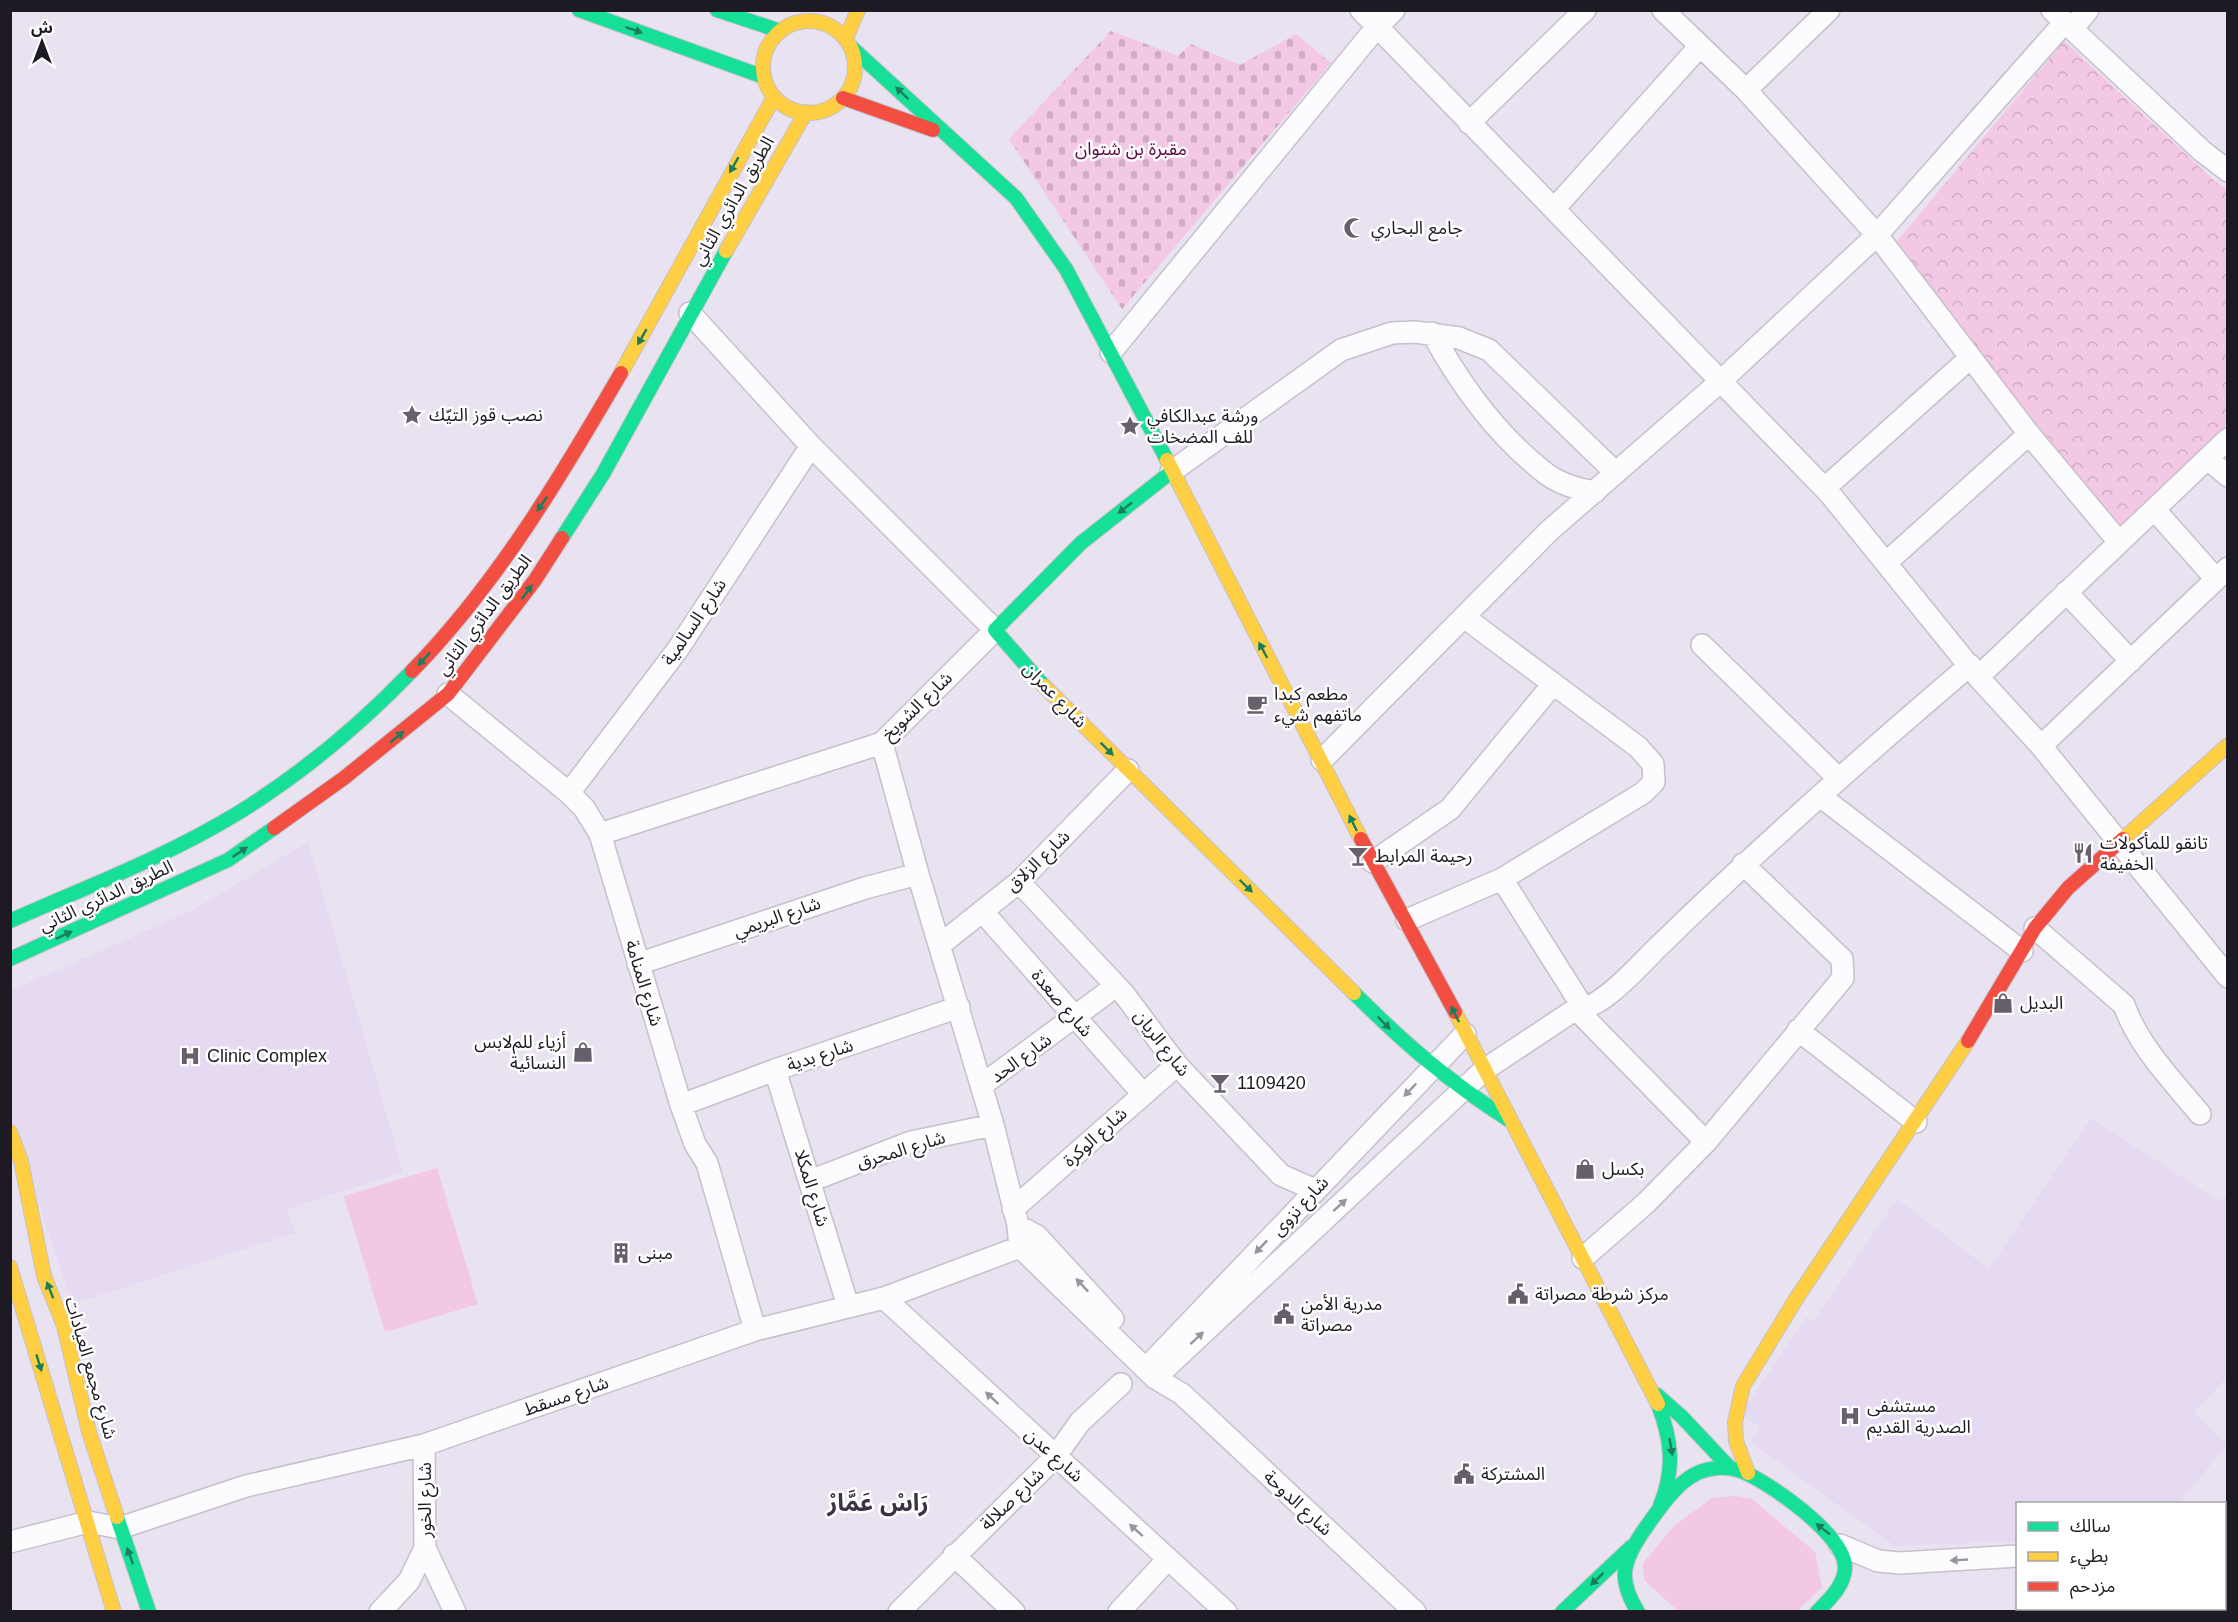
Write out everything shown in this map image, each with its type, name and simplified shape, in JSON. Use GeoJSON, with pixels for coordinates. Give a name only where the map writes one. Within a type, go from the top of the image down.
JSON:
{"type":"FeatureCollection","features":[{"type":"Feature","properties":{"kind":"main road"},"geometry":{"type":"LineString","coordinates":[[579,10],[764,77]]}},
{"type":"Feature","properties":{"kind":"main road"},"geometry":{"type":"LineString","coordinates":[[717,10],[780,31]]}},
{"type":"Feature","properties":{"kind":"main road"},"geometry":{"type":"LineString","coordinates":[[858,10],[848,43],[856,67],[854,79],[843,98],[826,110],[806,112],[789,108],[774,97],[764,77],[765,52],[780,31],[808,16],[829,25],[848,43],[944,134],[993,175],[1034,221],[1066,269],[1112,352],[1171,472],[1373,862],[1407,920],[1653,1392],[1672,1443],[1674,1459],[1672,1475],[1655,1516]]}},
{"type":"Feature","properties":{"kind":"main road","name":"الطريق الدائري الثاني"},"geometry":{"type":"LineString","coordinates":[[10,921],[210,830],[266,794],[399,686],[445,637],[483,590],[566,470],[656,313],[722,187],[774,97]]}},
{"type":"Feature","properties":{"kind":"main road"},"geometry":{"type":"LineString","coordinates":[[843,98],[944,134]]}},
{"type":"Feature","properties":{"kind":"main road","name":"الطريق الدائري الثاني"},"geometry":{"type":"LineString","coordinates":[[10,959],[228,860],[344,778],[448,694],[497,632],[567,533],[603,474],[690,313],[806,112]]}},
{"type":"Feature","properties":{"kind":"main road","name":"شارع الشويخ"},"geometry":{"type":"LineString","coordinates":[[995,630],[1081,543],[1171,472]]}},
{"type":"Feature","properties":{"kind":"main road","name":"شارع عمران"},"geometry":{"type":"LineString","coordinates":[[995,630],[1038,680],[1409,1048],[1462,1090],[1511,1122]]}},
{"type":"Feature","properties":{"kind":"main road"},"geometry":{"type":"LineString","coordinates":[[1748,1473],[1736,1441],[1735,1422],[1743,1386],[1796,1299],[1916,1122],[2035,928],[2068,888],[2228,745]]}},
{"type":"Feature","properties":{"kind":"main road"},"geometry":{"type":"LineString","coordinates":[[2211,762],[2228,757]]}},
{"type":"Feature","properties":{"kind":"main road","name":"شارع مجمع العيادات"},"geometry":{"type":"LineString","coordinates":[[10,1132],[21,1161],[44,1276],[64,1326],[87,1424],[149,1611]]}},
{"type":"Feature","properties":{"kind":"main road"},"geometry":{"type":"LineString","coordinates":[[10,1267],[18,1324],[87,1522],[114,1611]]}},
{"type":"Feature","properties":{"kind":"main road"},"geometry":{"type":"LineString","coordinates":[[1653,1392],[1682,1417],[1730,1468]]}},
{"type":"Feature","properties":{"kind":"main road"},"geometry":{"type":"LineString","coordinates":[[1562,1611],[1631,1547],[1655,1516],[1694,1474],[1711,1469],[1730,1468],[1748,1473],[1830,1534],[1840,1545],[1846,1569],[1842,1582],[1818,1611]]}},
{"type":"Feature","properties":{"kind":"main road"},"geometry":{"type":"LineString","coordinates":[[1631,1547],[1625,1564],[1624,1577],[1626,1589],[1638,1611]]}},
{"type":"Feature","properties":{"kind":"street"},"geometry":{"type":"LineString","coordinates":[[1361,10],[1376,28],[1722,380],[1824,488],[1887,562],[1974,671],[2041,746],[2228,977]]}},
{"type":"Feature","properties":{"kind":"street"},"geometry":{"type":"LineString","coordinates":[[1112,352],[1376,28],[1394,10]]}},
{"type":"Feature","properties":{"kind":"street"},"geometry":{"type":"LineString","coordinates":[[1469,123],[1585,10]]}},
{"type":"Feature","properties":{"kind":"street"},"geometry":{"type":"LineString","coordinates":[[1663,10],[1746,90],[1877,235],[2029,434],[2119,542]]}},
{"type":"Feature","properties":{"kind":"street"},"geometry":{"type":"LineString","coordinates":[[1746,90],[1829,10]]}},
{"type":"Feature","properties":{"kind":"street"},"geometry":{"type":"LineString","coordinates":[[1322,760],[1549,531],[1722,380],[1877,235],[2063,21],[2088,10]]}},
{"type":"Feature","properties":{"kind":"street"},"geometry":{"type":"LineString","coordinates":[[2063,21],[2202,151],[2228,171]]}},
{"type":"Feature","properties":{"kind":"street"},"geometry":{"type":"LineString","coordinates":[[1554,209],[1699,46]]}},
{"type":"Feature","properties":{"kind":"street","name":"شارع عمران"},"geometry":{"type":"LineString","coordinates":[[690,313],[812,446],[995,630]]}},
{"type":"Feature","properties":{"kind":"street"},"geometry":{"type":"LineString","coordinates":[[1171,472],[1297,379],[1341,350],[1392,333],[1432,333],[1460,338],[1489,350],[1616,473]]}},
{"type":"Feature","properties":{"kind":"street"},"geometry":{"type":"LineString","coordinates":[[1432,333],[1454,374],[1501,430],[1545,474],[1581,490],[1595,492]]}},
{"type":"Feature","properties":{"kind":"street"},"geometry":{"type":"LineString","coordinates":[[1824,488],[1970,358]]}},
{"type":"Feature","properties":{"kind":"street"},"geometry":{"type":"LineString","coordinates":[[1887,562],[2029,434]]}},
{"type":"Feature","properties":{"kind":"street","name":"شارع نزوى"},"geometry":{"type":"LineString","coordinates":[[1159,1368],[1441,1113],[1484,1070],[1619,985],[1743,864],[1838,778],[1974,671],[2066,592],[2228,439]]}},
{"type":"Feature","properties":{"kind":"street","name":"شارع السالمية"},"geometry":{"type":"LineString","coordinates":[[569,793],[678,649],[812,446]]}},
{"type":"Feature","properties":{"kind":"street"},"geometry":{"type":"LineString","coordinates":[[2208,459],[2228,476]]}},
{"type":"Feature","properties":{"kind":"street"},"geometry":{"type":"LineString","coordinates":[[2041,746],[2222,573],[2154,509]]}},
{"type":"Feature","properties":{"kind":"street"},"geometry":{"type":"LineString","coordinates":[[2066,592],[2131,661]]}},
{"type":"Feature","properties":{"kind":"street"},"geometry":{"type":"LineString","coordinates":[[1407,920],[1502,879],[1643,793],[1654,782],[1653,764],[1638,747],[1464,617]]}},
{"type":"Feature","properties":{"kind":"street","name":"شارع الشويخ"},"geometry":{"type":"LineString","coordinates":[[600,834],[882,742],[995,630]]}},
{"type":"Feature","properties":{"kind":"street"},"geometry":{"type":"LineString","coordinates":[[1702,645],[1838,778]]}},
{"type":"Feature","properties":{"kind":"street"},"geometry":{"type":"LineString","coordinates":[[1373,862],[1450,808],[1553,684]]}},
{"type":"Feature","properties":{"kind":"street","name":"شارع المنامة"},"geometry":{"type":"LineString","coordinates":[[448,694],[569,793],[584,808],[600,834],[681,1105],[695,1144],[706,1163],[755,1330]]}},
{"type":"Feature","properties":{"kind":"street"},"geometry":{"type":"LineString","coordinates":[[882,742],[918,874],[982,1085],[1016,1217],[1028,1241],[1130,1353],[1159,1368]]}},
{"type":"Feature","properties":{"kind":"street","name":"شارع الزلاق"},"geometry":{"type":"LineString","coordinates":[[941,944],[1019,882],[1128,770]]}},
{"type":"Feature","properties":{"kind":"street"},"geometry":{"type":"LineString","coordinates":[[1820,796],[2022,951]]}},
{"type":"Feature","properties":{"kind":"street"},"geometry":{"type":"LineString","coordinates":[[1582,1258],[1638,1210],[1706,1142],[1843,978],[1842,959],[1743,864]]}},
{"type":"Feature","properties":{"kind":"street","name":"شارع البريمي"},"geometry":{"type":"LineString","coordinates":[[638,964],[865,888],[918,874]]}},
{"type":"Feature","properties":{"kind":"street"},"geometry":{"type":"LineString","coordinates":[[1502,879],[1580,1009],[1706,1142]]}},
{"type":"Feature","properties":{"kind":"street","name":"شارع الريان"},"geometry":{"type":"LineString","coordinates":[[1019,882],[1116,986],[1177,1065],[1281,1175],[1315,1190]]}},
{"type":"Feature","properties":{"kind":"street","name":"شارع صعدة"},"geometry":{"type":"LineString","coordinates":[[982,911],[1143,1094]]}},
{"type":"Feature","properties":{"kind":"street"},"geometry":{"type":"LineString","coordinates":[[2035,928],[2124,1005],[2130,1021],[2148,1052],[2200,1114]]}},
{"type":"Feature","properties":{"kind":"street","name":"شارع الحد"},"geometry":{"type":"LineString","coordinates":[[982,1085],[1075,1019],[1116,986]]}},
{"type":"Feature","properties":{"kind":"street","name":"شارع بدية"},"geometry":{"type":"LineString","coordinates":[[681,1105],[959,1007]]}},
{"type":"Feature","properties":{"kind":"street"},"geometry":{"type":"LineString","coordinates":[[1798,1030],[1916,1122]]}},
{"type":"Feature","properties":{"kind":"street","name":"شارع نزوى"},"geometry":{"type":"LineString","coordinates":[[1159,1368],[1315,1190],[1465,1034]]}},
{"type":"Feature","properties":{"kind":"street","name":"شارع الوكرة"},"geometry":{"type":"LineString","coordinates":[[1016,1217],[1143,1094],[1177,1065]]}},
{"type":"Feature","properties":{"kind":"street","name":"شارع المكلا"},"geometry":{"type":"LineString","coordinates":[[775,1070],[848,1306]]}},
{"type":"Feature","properties":{"kind":"street","name":"شارع المحرق"},"geometry":{"type":"LineString","coordinates":[[810,1181],[911,1142],[993,1125]]}},
{"type":"Feature","properties":{"kind":"street"},"geometry":{"type":"LineString","coordinates":[[1028,1241],[1159,1368]]}},
{"type":"Feature","properties":{"kind":"street","name":"شارع مسقط"},"geometry":{"type":"LineString","coordinates":[[87,1522],[120,1528],[246,1485],[424,1445],[755,1330],[884,1298],[1028,1241]]}},
{"type":"Feature","properties":{"kind":"street","name":"شارع عدن"},"geometry":{"type":"LineString","coordinates":[[884,1298],[1226,1611]]}},
{"type":"Feature","properties":{"kind":"street"},"geometry":{"type":"LineString","coordinates":[[1121,1384],[1130,1353]]}},
{"type":"Feature","properties":{"kind":"street"},"geometry":{"type":"LineString","coordinates":[[1121,1384],[1159,1368]]}},
{"type":"Feature","properties":{"kind":"street","name":"شارع الدوحة"},"geometry":{"type":"LineString","coordinates":[[1159,1368],[1182,1394],[1415,1611]]}},
{"type":"Feature","properties":{"kind":"street","name":"شارع صلالة"},"geometry":{"type":"LineString","coordinates":[[899,1611],[1055,1456],[1080,1422],[1121,1384]]}},
{"type":"Feature","properties":{"kind":"street","name":"شارع الخور"},"geometry":{"type":"LineString","coordinates":[[380,1611],[410,1581],[425,1548],[424,1445]]}},
{"type":"Feature","properties":{"kind":"street"},"geometry":{"type":"LineString","coordinates":[[10,1542],[87,1522]]}},
{"type":"Feature","properties":{"kind":"street"},"geometry":{"type":"LineString","coordinates":[[1840,1545],[1869,1558],[1900,1563],[2016,1556]]}},
{"type":"Feature","properties":{"kind":"street"},"geometry":{"type":"LineString","coordinates":[[425,1548],[455,1611]]}},
{"type":"Feature","properties":{"kind":"street"},"geometry":{"type":"LineString","coordinates":[[954,1555],[1014,1611]]}},
{"type":"Feature","properties":{"kind":"street"},"geometry":{"type":"LineString","coordinates":[[1119,1611],[1168,1559]]}},
{"type":"Feature","properties":{"kind":"shaded area","name":"Clinic Complex"},"geometry":{"type":"Polygon","coordinates":[[[308,842],[403,1172],[287,1209],[295,1233],[72,1304],[11,1121],[10,991],[193,910],[308,842]]]}},
{"type":"Feature","properties":{"kind":"shaded area"},"geometry":{"type":"Polygon","coordinates":[[[2091,1118],[2217,1200],[2227,1196],[2227,1377],[2194,1412],[2227,1445],[2180,1502],[2016,1502],[2016,1541],[1895,1546],[1750,1442],[1761,1427],[1741,1414],[1806,1317],[1813,1322],[1897,1199],[1989,1269],[2091,1118]]]}},
{"type":"Feature","properties":{"kind":"green space","name":"مقبرة بن شتوان"},"geometry":{"type":"Polygon","coordinates":[[[1111,31],[1178,56],[1191,44],[1240,65],[1296,34],[1331,63],[1122,309],[1009,139],[1111,31]]]}},
{"type":"Feature","properties":{"kind":"green space"},"geometry":{"type":"Polygon","coordinates":[[[2064,41],[2217,183],[2227,189],[2227,424],[2121,527],[1892,247],[2064,41]]]}},
{"type":"Feature","properties":{"kind":"green space"},"geometry":{"type":"Polygon","coordinates":[[[437,1168],[478,1304],[385,1332],[344,1196],[437,1168]]]}},
{"type":"Feature","properties":{"kind":"green space"},"geometry":{"type":"Polygon","coordinates":[[[1734,1496],[1752,1499],[1815,1552],[1822,1587],[1797,1611],[1678,1611],[1644,1580],[1643,1563],[1674,1526],[1712,1498],[1734,1496]]]}},
{"type":"Feature","properties":{"kind":"traffic: fast"},"geometry":{"type":"LineString","coordinates":[[579,10],[764,77]]}},
{"type":"Feature","properties":{"kind":"traffic: fast"},"geometry":{"type":"LineString","coordinates":[[717,10],[780,31]]}},
{"type":"Feature","properties":{"kind":"traffic: fast"},"geometry":{"type":"LineString","coordinates":[[851,47],[1016,198],[1066,269],[1167,460]]}},
{"type":"Feature","properties":{"kind":"traffic: fast"},"geometry":{"type":"LineString","coordinates":[[562,538],[603,474],[726,251]]}},
{"type":"Feature","properties":{"kind":"traffic: fast"},"geometry":{"type":"LineString","coordinates":[[1044,686],[995,630],[1081,543],[1171,472]]}},
{"type":"Feature","properties":{"kind":"traffic: fast"},"geometry":{"type":"LineString","coordinates":[[10,921],[154,858],[238,813],[329,748],[412,671]]}},
{"type":"Feature","properties":{"kind":"traffic: fast"},"geometry":{"type":"LineString","coordinates":[[10,959],[228,860],[274,828]]}},
{"type":"Feature","properties":{"kind":"traffic: fast"},"geometry":{"type":"LineString","coordinates":[[1354,993],[1428,1061],[1466,1091],[1509,1120]]}},
{"type":"Feature","properties":{"kind":"traffic: fast"},"geometry":{"type":"LineString","coordinates":[[1657,1395],[1682,1417],[1730,1468]]}},
{"type":"Feature","properties":{"kind":"traffic: fast"},"geometry":{"type":"LineString","coordinates":[[1658,1404],[1666,1430],[1670,1455],[1668,1480],[1660,1506]]}},
{"type":"Feature","properties":{"kind":"traffic: fast"},"geometry":{"type":"LineString","coordinates":[[1638,1612],[1625,1581],[1627,1563],[1635,1544],[1662,1505],[1687,1479],[1710,1469],[1724,1468],[1741,1471],[1769,1486],[1804,1511],[1833,1540],[1842,1554],[1844,1574],[1836,1592],[1817,1612]]}},
{"type":"Feature","properties":{"kind":"traffic: fast"},"geometry":{"type":"LineString","coordinates":[[117,1517],[149,1612]]}},
{"type":"Feature","properties":{"kind":"traffic: fast"},"geometry":{"type":"LineString","coordinates":[[1562,1612],[1631,1547]]}},
{"type":"Feature","properties":{"kind":"traffic: slow"},"geometry":{"type":"LineString","coordinates":[[846,38],[858,10]]}},
{"type":"Feature","properties":{"kind":"traffic: slow"},"geometry":{"type":"LineString","coordinates":[[809,21],[835,29],[847,41],[855,67],[847,93],[835,105],[809,113],[783,105],[771,93],[763,67],[771,41],[783,29],[809,21]]}},
{"type":"Feature","properties":{"kind":"traffic: slow"},"geometry":{"type":"LineString","coordinates":[[621,373],[774,97]]}},
{"type":"Feature","properties":{"kind":"traffic: slow"},"geometry":{"type":"LineString","coordinates":[[726,251],[806,112]]}},
{"type":"Feature","properties":{"kind":"traffic: slow"},"geometry":{"type":"LineString","coordinates":[[1167,460],[1361,839]]}},
{"type":"Feature","properties":{"kind":"traffic: slow"},"geometry":{"type":"LineString","coordinates":[[1044,686],[1354,993]]}},
{"type":"Feature","properties":{"kind":"traffic: slow"},"geometry":{"type":"LineString","coordinates":[[2123,839],[2228,745]]}},
{"type":"Feature","properties":{"kind":"traffic: slow"},"geometry":{"type":"LineString","coordinates":[[1455,1012],[1658,1404]]}},
{"type":"Feature","properties":{"kind":"traffic: slow"},"geometry":{"type":"LineString","coordinates":[[1748,1473],[1736,1441],[1735,1422],[1743,1386],[1796,1299],[1968,1041]]}},
{"type":"Feature","properties":{"kind":"traffic: slow"},"geometry":{"type":"LineString","coordinates":[[10,1132],[21,1161],[44,1276],[64,1326],[89,1432],[117,1517]]}},
{"type":"Feature","properties":{"kind":"traffic: slow"},"geometry":{"type":"LineString","coordinates":[[10,1267],[114,1612]]}},
{"type":"Feature","properties":{"kind":"traffic: jam"},"geometry":{"type":"LineString","coordinates":[[843,98],[933,130]]}},
{"type":"Feature","properties":{"kind":"traffic: jam"},"geometry":{"type":"LineString","coordinates":[[412,671],[472,602],[526,529],[575,452],[621,373]]}},
{"type":"Feature","properties":{"kind":"traffic: jam"},"geometry":{"type":"LineString","coordinates":[[274,828],[344,778],[448,694],[535,580],[562,538]]}},
{"type":"Feature","properties":{"kind":"traffic: jam"},"geometry":{"type":"LineString","coordinates":[[1361,839],[1455,1012]]}},
{"type":"Feature","properties":{"kind":"traffic: jam"},"geometry":{"type":"LineString","coordinates":[[1968,1041],[2035,928],[2068,888],[2123,839]]}},
{"type":"Feature","properties":{"kind":"place","name":"جامع البحاري"},"geometry":{"type":"Point","coordinates":[1354,228]}},
{"type":"Feature","properties":{"kind":"place","name":"نصب قوز التيّك"},"geometry":{"type":"Point","coordinates":[412,415]}},
{"type":"Feature","properties":{"kind":"place","name":"ورشة عبدالكافي للف المضخات"},"geometry":{"type":"Point","coordinates":[1130,426]}},
{"type":"Feature","properties":{"kind":"place","name":"مطعم كبدا ماتفهم شيء"},"geometry":{"type":"Point","coordinates":[1257,704]}},
{"type":"Feature","properties":{"kind":"place","name":"تانقو للمأكولات الخفيفة"},"geometry":{"type":"Point","coordinates":[2083,853]}},
{"type":"Feature","properties":{"kind":"place","name":"رحيمة المرابط"},"geometry":{"type":"Point","coordinates":[1358,856]}},
{"type":"Feature","properties":{"kind":"place","name":"البديل"},"geometry":{"type":"Point","coordinates":[2003,1003]}},
{"type":"Feature","properties":{"kind":"place","name":"أزياء للمﻻبس النسائية"},"geometry":{"type":"Point","coordinates":[583,1052]}},
{"type":"Feature","properties":{"kind":"place","name":"Clinic Complex"},"geometry":{"type":"Point","coordinates":[190,1056]}},
{"type":"Feature","properties":{"kind":"place","name":"1109420"},"geometry":{"type":"Point","coordinates":[1220,1083]}},
{"type":"Feature","properties":{"kind":"place","name":"بكسل"},"geometry":{"type":"Point","coordinates":[1585,1169]}},
{"type":"Feature","properties":{"kind":"place","name":"مبنى"},"geometry":{"type":"Point","coordinates":[621,1253]}},
{"type":"Feature","properties":{"kind":"place","name":"مركز شرطة مصراتة"},"geometry":{"type":"Point","coordinates":[1518,1294]}},
{"type":"Feature","properties":{"kind":"place","name":"مدرية الأمن مصراتة"},"geometry":{"type":"Point","coordinates":[1284,1314]}},
{"type":"Feature","properties":{"kind":"place","name":"مستشفى الصدرية القديم"},"geometry":{"type":"Point","coordinates":[1850,1416]}},
{"type":"Feature","properties":{"kind":"place","name":"المشتركة"},"geometry":{"type":"Point","coordinates":[1464,1474]}},
{"type":"Feature","properties":{"kind":"district","name":"رَاسْ عَمَّارْ"},"geometry":{"type":"Point","coordinates":[878,1503]}}]}
